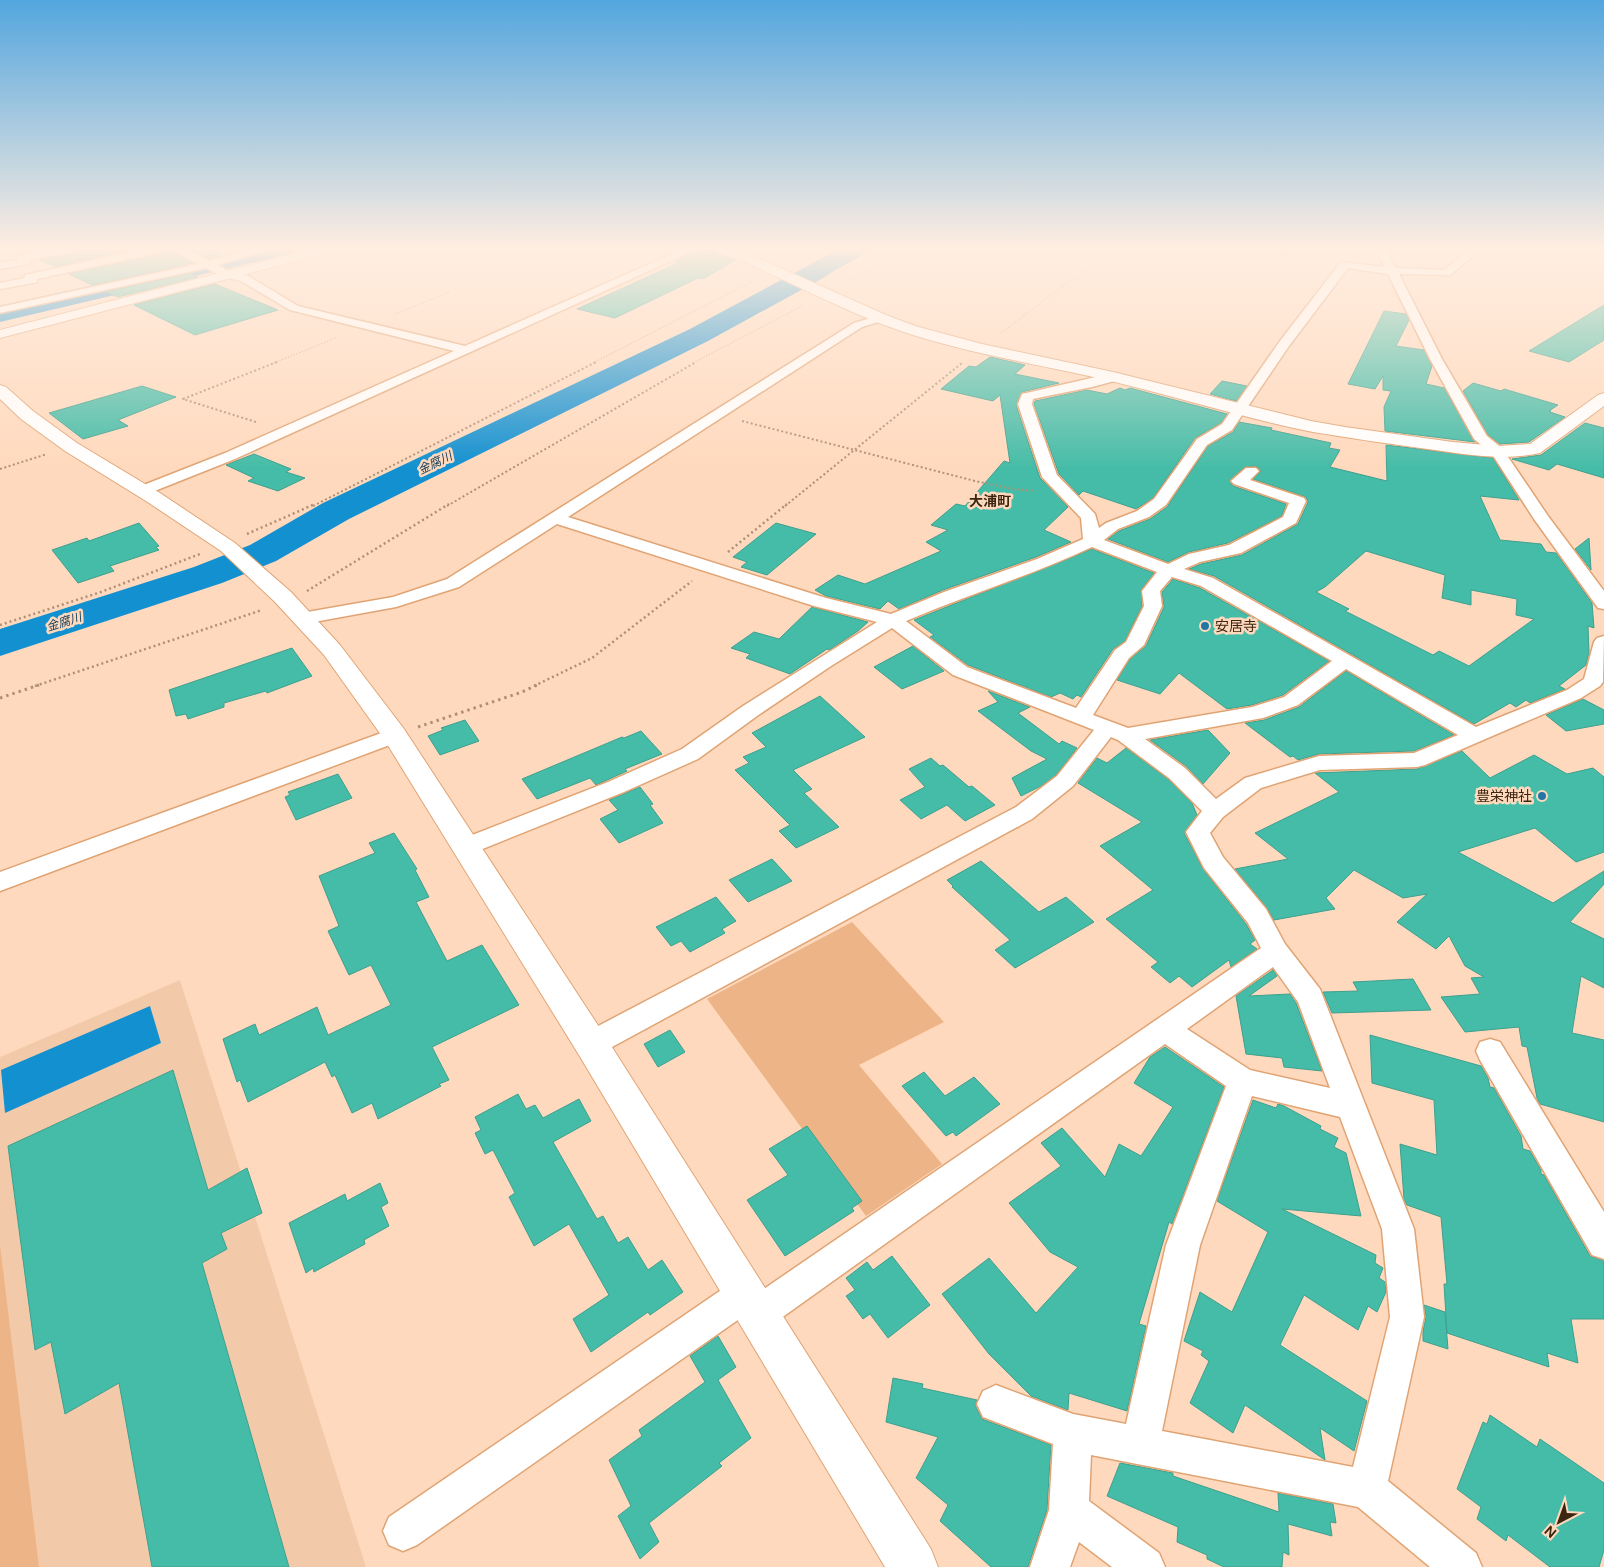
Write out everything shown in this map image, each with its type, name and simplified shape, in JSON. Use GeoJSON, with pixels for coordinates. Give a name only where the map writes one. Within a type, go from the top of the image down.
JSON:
{"type":"FeatureCollection","features":[{"type":"Feature","properties":{"kind":"street"},"geometry":{"type":"LineString","coordinates":[[0,328],[23,322]]}},
{"type":"Feature","properties":{"kind":"street"},"geometry":{"type":"LineString","coordinates":[[0,334],[43,322]]}},
{"type":"Feature","properties":{"kind":"street"},"geometry":{"type":"LineString","coordinates":[[351,322],[465,350]]}},
{"type":"Feature","properties":{"kind":"street"},"geometry":{"type":"LineString","coordinates":[[142,491],[285,431],[528,322]]}},
{"type":"Feature","properties":{"kind":"street"},"geometry":{"type":"LineString","coordinates":[[291,606],[396,602],[452,583],[858,325],[867,322]]}},
{"type":"Feature","properties":{"kind":"street"},"geometry":{"type":"LineString","coordinates":[[892,322],[980,348],[1345,432],[1453,447],[1497,451],[1534,449],[1604,398]]}},
{"type":"Feature","properties":{"kind":"street"},"geometry":{"type":"LineString","coordinates":[[465,847],[616,787],[690,754],[816,667],[893,620],[950,596],[1043,563],[1092,541],[1112,526],[1143,514],[1160,502],[1202,442],[1227,427],[1301,322]]}},
{"type":"Feature","properties":{"kind":"street"},"geometry":{"type":"LineString","coordinates":[[1418,322],[1481,439],[1497,451],[1542,519],[1604,604]]}},
{"type":"Feature","properties":{"kind":"street"},"geometry":{"type":"LineString","coordinates":[[1092,541],[1089,518],[1050,477],[1025,404],[1027,397],[1099,382],[1112,377]]}},
{"type":"Feature","properties":{"kind":"street"},"geometry":{"type":"LineString","coordinates":[[0,390],[27,415],[71,447],[226,545],[291,606],[332,650],[395,735],[591,1044],[913,1567]]}},
{"type":"Feature","properties":{"kind":"street"},"geometry":{"type":"LineString","coordinates":[[1081,717],[1122,654],[1134,644],[1153,606],[1151,591],[1168,570],[1195,558],[1235,549],[1290,520],[1298,501],[1240,481],[1251,471]]}},
{"type":"Feature","properties":{"kind":"street"},"geometry":{"type":"LineString","coordinates":[[555,518],[820,602],[893,620],[960,671],[1116,732],[1177,773],[1215,811]]}},
{"type":"Feature","properties":{"kind":"street"},"geometry":{"type":"LineString","coordinates":[[1092,541],[1168,570],[1207,582],[1475,736]]}},
{"type":"Feature","properties":{"kind":"street"},"geometry":{"type":"LineString","coordinates":[[1368,1489],[1408,1317],[1398,1229],[1310,998],[1276,951],[1257,916],[1213,862],[1198,832],[1215,811],[1253,783],[1319,763],[1417,760],[1574,694],[1593,682],[1604,642]]}},
{"type":"Feature","properties":{"kind":"street"},"geometry":{"type":"LineString","coordinates":[[591,1044],[1024,813],[1065,781],[1116,732],[1256,713],[1291,701],[1345,660]]}},
{"type":"Feature","properties":{"kind":"street"},"geometry":{"type":"LineString","coordinates":[[0,882],[395,735]]}},
{"type":"Feature","properties":{"kind":"street"},"geometry":{"type":"LineString","coordinates":[[403,1531],[752,1304],[1165,1029],[1276,951]]}},
{"type":"Feature","properties":{"kind":"street"},"geometry":{"type":"LineString","coordinates":[[1165,1029],[1243,1081],[1351,1106]]}},
{"type":"Feature","properties":{"kind":"street"},"geometry":{"type":"LineString","coordinates":[[1490,1051],[1604,1244]]}},
{"type":"Feature","properties":{"kind":"street"},"geometry":{"type":"LineString","coordinates":[[1140,1446],[1183,1245],[1243,1081]]}},
{"type":"Feature","properties":{"kind":"street"},"geometry":{"type":"LineString","coordinates":[[996,1404],[1073,1433],[1368,1489],[1462,1567]]}},
{"type":"Feature","properties":{"kind":"street"},"geometry":{"type":"LineString","coordinates":[[1050,1567],[1069,1510],[1073,1433]]}},
{"type":"Feature","properties":{"kind":"street"},"geometry":{"type":"LineString","coordinates":[[1069,1510],[1145,1567]]}},
{"type":"Feature","properties":{"kind":"path"},"geometry":{"type":"LineString","coordinates":[[285,431],[183,399],[376,322]]}},
{"type":"Feature","properties":{"kind":"path"},"geometry":{"type":"LineString","coordinates":[[0,625],[61,607],[156,573],[294,515],[671,322]]}},
{"type":"Feature","properties":{"kind":"path"},"geometry":{"type":"LineString","coordinates":[[0,698],[291,606],[388,540],[635,397],[770,322]]}},
{"type":"Feature","properties":{"kind":"path"},"geometry":{"type":"LineString","coordinates":[[980,348],[1014,322]]}},
{"type":"Feature","properties":{"kind":"path"},"geometry":{"type":"LineString","coordinates":[[717,415],[975,481],[1013,489],[1066,493]]}},
{"type":"Feature","properties":{"kind":"path"},"geometry":{"type":"LineString","coordinates":[[0,469],[71,447]]}},
{"type":"Feature","properties":{"kind":"shaded area"},"geometry":{"type":"Polygon","coordinates":[[[852,922],[944,1022],[859,1065],[942,1164],[866,1216],[707,999],[852,922]]]}},
{"type":"Feature","properties":{"kind":"shaded area"},"geometry":{"type":"Polygon","coordinates":[[[180,980],[366,1567],[0,1567],[0,1057],[180,980]]]}},
{"type":"Feature","properties":{"kind":"shaded area"},"geometry":{"type":"Polygon","coordinates":[[[0,1245],[39,1567],[0,1567],[0,1245]]]}},
{"type":"Feature","properties":{"kind":"water"},"geometry":{"type":"Polygon","coordinates":[[[150,1006],[161,1043],[5,1113],[1,1070],[150,1006]]]}},
{"type":"Feature","properties":{"kind":"building"},"geometry":{"type":"Polygon","coordinates":[[[169,322],[238,322],[195,335],[169,322]]]}},
{"type":"Feature","properties":{"kind":"building"},"geometry":{"type":"Polygon","coordinates":[[[1379,322],[1408,322],[1396,346],[1424,350],[1432,366],[1426,384],[1444,388],[1475,442],[1385,431],[1384,407],[1391,391],[1383,390],[1383,376],[1375,389],[1348,384],[1379,322]]]}},
{"type":"Feature","properties":{"kind":"building"},"geometry":{"type":"Polygon","coordinates":[[[1576,322],[1604,322],[1604,340],[1569,362],[1529,351],[1576,322]]]}},
{"type":"Feature","properties":{"kind":"building"},"geometry":{"type":"Polygon","coordinates":[[[990,357],[1025,365],[1015,374],[1059,383],[1022,392],[1016,405],[1040,478],[1068,507],[1044,530],[1071,542],[1036,557],[943,590],[899,609],[888,601],[880,609],[826,596],[815,590],[838,575],[865,584],[941,551],[926,542],[948,530],[931,525],[956,504],[965,506],[1004,461],[1010,463],[1000,395],[993,401],[941,389],[969,366],[976,367],[990,357]]]}},
{"type":"Feature","properties":{"kind":"building"},"geometry":{"type":"Polygon","coordinates":[[[1222,381],[1247,386],[1236,401],[1210,394],[1222,381]]]}},
{"type":"Feature","properties":{"kind":"building"},"geometry":{"type":"Polygon","coordinates":[[[1473,383],[1501,391],[1504,389],[1558,405],[1549,411],[1565,417],[1529,442],[1500,444],[1488,435],[1463,391],[1473,383]]]}},
{"type":"Feature","properties":{"kind":"building"},"geometry":{"type":"Polygon","coordinates":[[[142,386],[176,397],[118,420],[128,426],[83,439],[49,413],[142,386]]]}},
{"type":"Feature","properties":{"kind":"building"},"geometry":{"type":"Polygon","coordinates":[[[1120,388],[1125,390],[1130,388],[1227,414],[1221,423],[1195,438],[1153,498],[1136,509],[1083,491],[1079,495],[1059,474],[1034,404],[1035,401],[1087,390],[1107,394],[1120,388]]]}},
{"type":"Feature","properties":{"kind":"building"},"geometry":{"type":"Polygon","coordinates":[[[1239,422],[1331,443],[1329,448],[1340,450],[1330,467],[1387,481],[1386,445],[1493,458],[1519,500],[1480,496],[1500,540],[1541,544],[1546,552],[1556,553],[1592,603],[1594,628],[1588,626],[1589,652],[1586,665],[1559,686],[1565,689],[1530,703],[1526,700],[1516,707],[1510,703],[1474,724],[1214,576],[1189,569],[1201,564],[1242,555],[1298,524],[1308,502],[1306,497],[1253,479],[1261,471],[1256,466],[1245,467],[1230,482],[1233,486],[1286,504],[1282,516],[1228,543],[1189,552],[1168,562],[1108,539],[1119,531],[1150,519],[1167,507],[1208,446],[1233,432],[1239,422]],[[1366,551],[1325,587],[1316,592],[1349,609],[1345,611],[1433,655],[1439,651],[1469,666],[1534,619],[1516,615],[1517,599],[1471,590],[1471,605],[1442,598],[1445,575],[1366,551]]]}},
{"type":"Feature","properties":{"kind":"building"},"geometry":{"type":"Polygon","coordinates":[[[1585,423],[1604,428],[1604,478],[1557,464],[1549,470],[1512,459],[1541,455],[1585,423]]]}},
{"type":"Feature","properties":{"kind":"building"},"geometry":{"type":"Polygon","coordinates":[[[254,454],[291,469],[286,472],[305,478],[278,491],[248,481],[254,478],[226,465],[254,454]]]}},
{"type":"Feature","properties":{"kind":"building"},"geometry":{"type":"Polygon","coordinates":[[[139,523],[159,546],[156,547],[159,550],[110,566],[114,571],[78,583],[52,550],[87,538],[89,541],[139,523]]]}},
{"type":"Feature","properties":{"kind":"building"},"geometry":{"type":"Polygon","coordinates":[[[776,523],[816,534],[767,575],[741,567],[747,562],[733,557],[776,523]]]}},
{"type":"Feature","properties":{"kind":"building"},"geometry":{"type":"Polygon","coordinates":[[[1589,538],[1591,570],[1575,549],[1589,538]]]}},
{"type":"Feature","properties":{"kind":"building"},"geometry":{"type":"Polygon","coordinates":[[[1092,549],[1154,573],[1141,590],[1142,606],[1125,641],[1113,649],[1081,697],[1077,695],[1073,699],[1060,693],[1051,697],[968,665],[930,637],[934,635],[914,620],[1092,549]]]}},
{"type":"Feature","properties":{"kind":"building"},"geometry":{"type":"Polygon","coordinates":[[[1173,579],[1200,588],[1329,661],[1283,695],[1252,705],[1227,709],[1179,673],[1160,694],[1117,680],[1130,659],[1146,646],[1164,607],[1162,592],[1173,579]]]}},
{"type":"Feature","properties":{"kind":"building"},"geometry":{"type":"Polygon","coordinates":[[[812,607],[868,622],[858,631],[790,674],[746,658],[750,654],[731,648],[754,632],[779,639],[812,607]]]}},
{"type":"Feature","properties":{"kind":"building"},"geometry":{"type":"Polygon","coordinates":[[[913,646],[944,671],[902,689],[874,667],[913,646]]]}},
{"type":"Feature","properties":{"kind":"building"},"geometry":{"type":"Polygon","coordinates":[[[292,648],[312,676],[267,693],[266,691],[224,703],[224,707],[188,719],[186,714],[176,716],[169,690],[292,648]]]}},
{"type":"Feature","properties":{"kind":"building"},"geometry":{"type":"Polygon","coordinates":[[[1346,671],[1454,735],[1414,751],[1319,754],[1298,760],[1293,756],[1290,757],[1245,723],[1264,720],[1299,707],[1346,671]]]}},
{"type":"Feature","properties":{"kind":"building"},"geometry":{"type":"Polygon","coordinates":[[[988,691],[1030,707],[1018,713],[1059,744],[1062,741],[1077,748],[1056,775],[1043,785],[1021,796],[1012,778],[1047,759],[1031,751],[978,711],[998,702],[988,691]]]}},
{"type":"Feature","properties":{"kind":"building"},"geometry":{"type":"Polygon","coordinates":[[[820,696],[865,737],[793,770],[812,789],[804,793],[839,827],[796,848],[779,831],[790,825],[735,770],[749,763],[743,757],[766,747],[752,733],[820,696]]]}},
{"type":"Feature","properties":{"kind":"building"},"geometry":{"type":"Polygon","coordinates":[[[1583,699],[1604,710],[1604,724],[1566,731],[1546,715],[1583,699]]]}},
{"type":"Feature","properties":{"kind":"building"},"geometry":{"type":"Polygon","coordinates":[[[465,720],[479,741],[440,755],[428,736],[443,730],[441,728],[465,720]]]}},
{"type":"Feature","properties":{"kind":"building"},"geometry":{"type":"Polygon","coordinates":[[[1208,730],[1230,753],[1203,784],[1186,766],[1150,740],[1208,730]]]}},
{"type":"Feature","properties":{"kind":"building"},"geometry":{"type":"Polygon","coordinates":[[[641,731],[662,754],[625,769],[627,771],[596,785],[590,778],[537,799],[522,779],[622,737],[624,738],[641,731]]]}},
{"type":"Feature","properties":{"kind":"building"},"geometry":{"type":"Polygon","coordinates":[[[1126,748],[1168,779],[1192,803],[1197,815],[1184,833],[1203,869],[1246,924],[1255,940],[1250,944],[1257,949],[1231,967],[1229,960],[1192,987],[1179,976],[1170,983],[1151,967],[1158,962],[1106,919],[1153,890],[1100,846],[1142,822],[1078,783],[1097,758],[1107,763],[1126,748]]]}},
{"type":"Feature","properties":{"kind":"building"},"geometry":{"type":"Polygon","coordinates":[[[1462,751],[1490,778],[1534,755],[1567,774],[1593,768],[1604,777],[1604,852],[1576,862],[1535,828],[1458,852],[1553,903],[1604,871],[1604,884],[1570,922],[1604,939],[1604,988],[1581,976],[1572,1033],[1604,1040],[1604,1122],[1540,1104],[1537,1098],[1527,1047],[1522,1046],[1519,1027],[1465,1032],[1441,997],[1480,994],[1471,978],[1484,977],[1465,966],[1449,936],[1436,949],[1397,922],[1427,894],[1403,898],[1354,870],[1326,898],[1335,909],[1274,920],[1267,908],[1235,869],[1288,859],[1255,833],[1339,792],[1315,773],[1417,769],[1462,751]]]}},
{"type":"Feature","properties":{"kind":"building"},"geometry":{"type":"Polygon","coordinates":[[[931,758],[940,766],[943,765],[969,787],[972,786],[995,805],[965,821],[947,805],[921,819],[900,800],[925,787],[909,769],[931,758]]]}},
{"type":"Feature","properties":{"kind":"building"},"geometry":{"type":"Polygon","coordinates":[[[338,774],[352,798],[296,820],[285,797],[290,795],[288,792],[338,774]]]}},
{"type":"Feature","properties":{"kind":"building"},"geometry":{"type":"Polygon","coordinates":[[[640,787],[653,804],[650,805],[663,823],[619,843],[600,819],[618,810],[609,800],[640,787]]]}},
{"type":"Feature","properties":{"kind":"building"},"geometry":{"type":"Polygon","coordinates":[[[394,833],[417,869],[415,870],[429,897],[416,902],[447,961],[482,945],[519,1005],[432,1047],[449,1080],[378,1119],[372,1103],[352,1113],[335,1075],[332,1077],[325,1062],[248,1102],[240,1080],[237,1082],[223,1039],[255,1024],[259,1035],[317,1007],[328,1035],[391,1005],[371,965],[349,975],[328,931],[339,926],[319,876],[375,853],[369,843],[394,833]]]}},
{"type":"Feature","properties":{"kind":"building"},"geometry":{"type":"Polygon","coordinates":[[[772,859],[792,881],[748,902],[729,880],[772,859]]]}},
{"type":"Feature","properties":{"kind":"building"},"geometry":{"type":"Polygon","coordinates":[[[981,861],[1039,912],[1066,897],[1094,922],[1015,968],[995,950],[1010,940],[952,887],[947,880],[981,861]]]}},
{"type":"Feature","properties":{"kind":"building"},"geometry":{"type":"Polygon","coordinates":[[[716,897],[736,921],[722,929],[725,933],[690,952],[681,941],[671,946],[656,927],[716,897]]]}},
{"type":"Feature","properties":{"kind":"building"},"geometry":{"type":"Polygon","coordinates":[[[1273,970],[1277,976],[1249,996],[1290,994],[1296,1003],[1322,1071],[1284,1067],[1282,1058],[1246,1054],[1236,996],[1273,970]]]}},
{"type":"Feature","properties":{"kind":"building"},"geometry":{"type":"Polygon","coordinates":[[[1413,979],[1431,1010],[1332,1013],[1323,992],[1358,991],[1353,982],[1413,979]]]}},
{"type":"Feature","properties":{"kind":"building"},"geometry":{"type":"Polygon","coordinates":[[[670,1030],[685,1052],[658,1067],[644,1044],[670,1030]]]}},
{"type":"Feature","properties":{"kind":"building"},"geometry":{"type":"Polygon","coordinates":[[[1370,1035],[1481,1066],[1488,1078],[1490,1087],[1494,1088],[1521,1136],[1523,1149],[1530,1151],[1541,1170],[1541,1174],[1544,1175],[1590,1256],[1604,1261],[1604,1319],[1571,1319],[1578,1363],[1547,1353],[1549,1367],[1447,1333],[1444,1284],[1447,1284],[1441,1217],[1407,1205],[1404,1199],[1400,1144],[1437,1155],[1434,1100],[1372,1083],[1370,1035]]]}},
{"type":"Feature","properties":{"kind":"building"},"geometry":{"type":"Polygon","coordinates":[[[1165,1047],[1224,1087],[1172,1224],[1169,1222],[1139,1324],[1146,1326],[1127,1411],[1069,1393],[1068,1410],[1031,1396],[989,1354],[942,1294],[989,1258],[1036,1313],[1078,1267],[1050,1252],[1009,1203],[1061,1166],[1041,1143],[1062,1128],[1105,1177],[1119,1144],[1141,1156],[1173,1107],[1134,1083],[1150,1057],[1165,1047]]]}},
{"type":"Feature","properties":{"kind":"building"},"geometry":{"type":"Polygon","coordinates":[[[173,1070],[208,1190],[247,1168],[262,1213],[221,1233],[227,1249],[202,1263],[289,1567],[152,1567],[119,1383],[65,1414],[51,1342],[35,1350],[8,1146],[173,1070]]]}},
{"type":"Feature","properties":{"kind":"building"},"geometry":{"type":"Polygon","coordinates":[[[924,1072],[945,1096],[974,1077],[1000,1104],[956,1136],[953,1132],[946,1136],[902,1086],[924,1072]]]}},
{"type":"Feature","properties":{"kind":"building"},"geometry":{"type":"Polygon","coordinates":[[[518,1094],[526,1109],[535,1105],[543,1118],[579,1099],[591,1121],[553,1142],[597,1219],[603,1216],[618,1243],[628,1237],[648,1270],[662,1260],[683,1292],[650,1315],[648,1312],[591,1352],[573,1319],[609,1295],[569,1224],[534,1246],[509,1197],[515,1193],[493,1150],[485,1154],[475,1133],[481,1130],[475,1117],[518,1094]]]}},
{"type":"Feature","properties":{"kind":"building"},"geometry":{"type":"Polygon","coordinates":[[[1253,1100],[1276,1108],[1278,1104],[1284,1106],[1321,1126],[1320,1129],[1338,1138],[1334,1147],[1346,1153],[1361,1216],[1282,1209],[1376,1255],[1375,1263],[1383,1268],[1379,1278],[1385,1282],[1386,1292],[1377,1312],[1368,1306],[1358,1330],[1304,1295],[1280,1345],[1367,1401],[1354,1451],[1320,1428],[1325,1460],[1245,1405],[1233,1433],[1190,1403],[1209,1361],[1201,1355],[1203,1351],[1184,1341],[1200,1292],[1232,1312],[1268,1232],[1217,1201],[1253,1100]]]}},
{"type":"Feature","properties":{"kind":"building"},"geometry":{"type":"Polygon","coordinates":[[[807,1126],[862,1201],[852,1208],[854,1211],[785,1256],[747,1200],[788,1175],[769,1149],[807,1126]]]}},
{"type":"Feature","properties":{"kind":"building"},"geometry":{"type":"Polygon","coordinates":[[[380,1183],[388,1203],[381,1207],[389,1226],[364,1240],[365,1244],[314,1272],[313,1268],[306,1273],[289,1223],[345,1194],[347,1201],[380,1183]]]}},
{"type":"Feature","properties":{"kind":"building"},"geometry":{"type":"Polygon","coordinates":[[[892,1256],[930,1305],[888,1338],[870,1314],[863,1319],[846,1296],[855,1290],[846,1278],[867,1262],[873,1270],[892,1256]]]}},
{"type":"Feature","properties":{"kind":"building"},"geometry":{"type":"Polygon","coordinates":[[[1424,1305],[1445,1312],[1448,1349],[1423,1341],[1426,1317],[1424,1305]]]}},
{"type":"Feature","properties":{"kind":"building"},"geometry":{"type":"Polygon","coordinates":[[[718,1336],[736,1367],[718,1380],[751,1438],[719,1463],[722,1466],[649,1523],[659,1542],[640,1559],[618,1516],[631,1506],[609,1460],[642,1436],[639,1430],[705,1382],[690,1356],[718,1336]]]}},
{"type":"Feature","properties":{"kind":"building"},"geometry":{"type":"Polygon","coordinates":[[[893,1378],[923,1384],[922,1388],[977,1400],[975,1405],[982,1419],[1051,1445],[1047,1510],[1028,1567],[991,1567],[940,1521],[948,1505],[916,1478],[938,1437],[886,1422],[893,1378]]]}},
{"type":"Feature","properties":{"kind":"building"},"geometry":{"type":"Polygon","coordinates":[[[1490,1415],[1537,1447],[1540,1439],[1604,1483],[1604,1550],[1599,1567],[1550,1567],[1508,1535],[1506,1541],[1477,1519],[1481,1507],[1457,1489],[1483,1422],[1487,1424],[1490,1415]]]}},
{"type":"Feature","properties":{"kind":"building"},"geometry":{"type":"Polygon","coordinates":[[[1120,1463],[1173,1473],[1173,1476],[1279,1512],[1278,1493],[1333,1504],[1336,1523],[1330,1522],[1332,1536],[1288,1524],[1289,1555],[1283,1552],[1282,1567],[1224,1567],[1207,1559],[1207,1555],[1177,1542],[1178,1527],[1107,1496],[1120,1463]]]}},
{"type":"Feature","properties":{"kind":"waterway","name":"金腐川"},"geometry":{"type":"LineString","coordinates":[[0,643],[208,575],[263,553],[336,511],[723,322]]}},
{"type":"Feature","properties":{"kind":"place","name":"安居寺"},"geometry":{"type":"Point","coordinates":[1205,626]}},
{"type":"Feature","properties":{"kind":"place","name":"豊栄神社"},"geometry":{"type":"Point","coordinates":[1542,796]}},
{"type":"Feature","properties":{"kind":"district","name":"大浦町"},"geometry":{"type":"Point","coordinates":[990,501]}}]}
